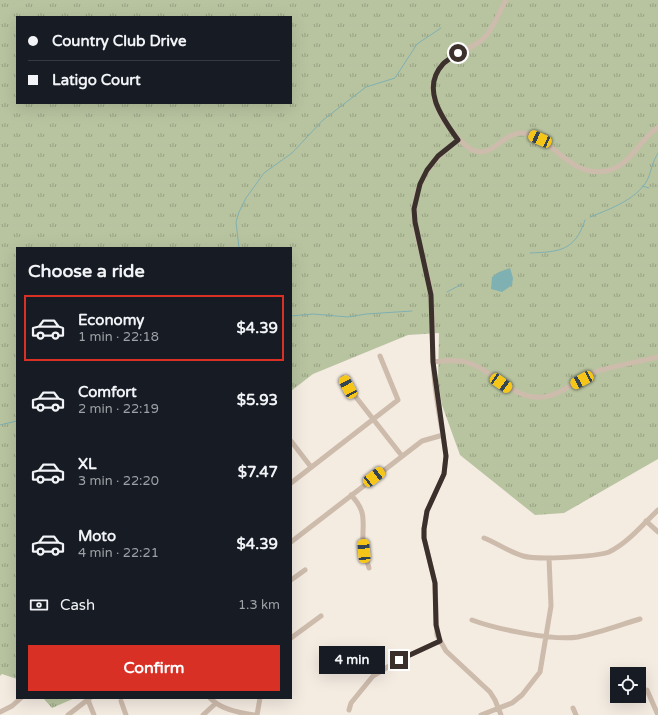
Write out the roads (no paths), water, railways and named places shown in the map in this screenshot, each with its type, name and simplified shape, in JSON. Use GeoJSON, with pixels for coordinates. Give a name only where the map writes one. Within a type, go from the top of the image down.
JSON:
{"type":"FeatureCollection","features":[{"type":"Feature","properties":{"kind":"street"},"geometry":{"type":"LineString","coordinates":[[506,0],[483,39],[444,63],[435,77],[434,90],[436,105],[441,117],[458,140],[470,150],[485,152],[494,148],[512,135],[530,135],[540,139],[575,166],[600,172],[608,171],[625,162],[658,127]]}},
{"type":"Feature","properties":{"kind":"street"},"geometry":{"type":"LineString","coordinates":[[458,140],[438,156],[427,170],[420,184],[414,209],[415,222],[431,295],[433,362],[446,456],[444,474],[427,511],[424,538],[435,583],[436,625],[440,641],[446,651],[490,692],[501,715]]}},
{"type":"Feature","properties":{"kind":"street"},"geometry":{"type":"LineString","coordinates":[[292,482],[398,400],[380,356]]}},
{"type":"Feature","properties":{"kind":"street"},"geometry":{"type":"LineString","coordinates":[[433,362],[458,360],[469,362],[478,366],[513,391],[529,396],[544,397],[565,389],[596,372],[658,357]]}},
{"type":"Feature","properties":{"kind":"street"},"geometry":{"type":"LineString","coordinates":[[343,378],[348,387],[402,456]]}},
{"type":"Feature","properties":{"kind":"street"},"geometry":{"type":"LineString","coordinates":[[292,541],[422,441],[443,435]]}},
{"type":"Feature","properties":{"kind":"street"},"geometry":{"type":"LineString","coordinates":[[292,442],[311,467]]}},
{"type":"Feature","properties":{"kind":"street"},"geometry":{"type":"LineString","coordinates":[[352,495],[361,507],[364,515],[364,551],[369,568]]}},
{"type":"Feature","properties":{"kind":"street"},"geometry":{"type":"LineString","coordinates":[[484,538],[522,556],[549,558],[608,552],[618,546],[658,510]]}},
{"type":"Feature","properties":{"kind":"street"},"geometry":{"type":"LineString","coordinates":[[646,521],[658,532]]}},
{"type":"Feature","properties":{"kind":"street"},"geometry":{"type":"LineString","coordinates":[[481,715],[512,703],[522,695],[540,672],[547,635],[552,594],[549,558]]}},
{"type":"Feature","properties":{"kind":"street"},"geometry":{"type":"LineString","coordinates":[[292,579],[305,570]]}},
{"type":"Feature","properties":{"kind":"street"},"geometry":{"type":"LineString","coordinates":[[292,637],[321,616]]}},
{"type":"Feature","properties":{"kind":"street"},"geometry":{"type":"LineString","coordinates":[[472,620],[492,628],[577,637],[640,619]]}},
{"type":"Feature","properties":{"kind":"street"},"geometry":{"type":"LineString","coordinates":[[349,710],[351,703],[373,676],[399,660],[440,641]]}},
{"type":"Feature","properties":{"kind":"street"},"geometry":{"type":"LineString","coordinates":[[647,690],[658,715]]}},
{"type":"Feature","properties":{"kind":"street"},"geometry":{"type":"LineString","coordinates":[[0,712],[12,706],[20,699]]}},
{"type":"Feature","properties":{"kind":"street"},"geometry":{"type":"LineString","coordinates":[[68,715],[89,699],[94,715]]}},
{"type":"Feature","properties":{"kind":"street"},"geometry":{"type":"LineString","coordinates":[[211,699],[215,704],[255,715],[260,699]]}},
{"type":"Feature","properties":{"kind":"street"},"geometry":{"type":"LineString","coordinates":[[121,701],[126,715]]}},
{"type":"Feature","properties":{"kind":"street"},"geometry":{"type":"LineString","coordinates":[[203,715],[215,704]]}},
{"type":"Feature","properties":{"kind":"street"},"geometry":{"type":"LineString","coordinates":[[573,708],[576,715]]}},
{"type":"Feature","properties":{"kind":"water"},"geometry":{"type":"Polygon","coordinates":[[[510,268],[513,278],[512,285],[502,292],[491,289],[492,277],[499,272],[510,268]]]}},
{"type":"Feature","properties":{"kind":"waterway"},"geometry":{"type":"LineString","coordinates":[[239,247],[236,222],[239,212],[246,198],[264,173],[292,153],[323,120],[366,87],[395,78],[417,44],[441,28]]}},
{"type":"Feature","properties":{"kind":"waterway"},"geometry":{"type":"LineString","coordinates":[[590,217],[624,202],[639,191],[645,184],[658,153]]}},
{"type":"Feature","properties":{"kind":"waterway"},"geometry":{"type":"LineString","coordinates":[[642,186],[649,188]]}},
{"type":"Feature","properties":{"kind":"waterway"},"geometry":{"type":"LineString","coordinates":[[530,253],[549,252],[565,248],[576,238],[585,220]]}},
{"type":"Feature","properties":{"kind":"waterway"},"geometry":{"type":"LineString","coordinates":[[447,292],[462,284]]}},
{"type":"Feature","properties":{"kind":"waterway"},"geometry":{"type":"LineString","coordinates":[[292,316],[313,314],[348,317],[366,314],[412,311]]}},
{"type":"Feature","properties":{"kind":"waterway"},"geometry":{"type":"LineString","coordinates":[[0,425],[16,421]]}}]}
